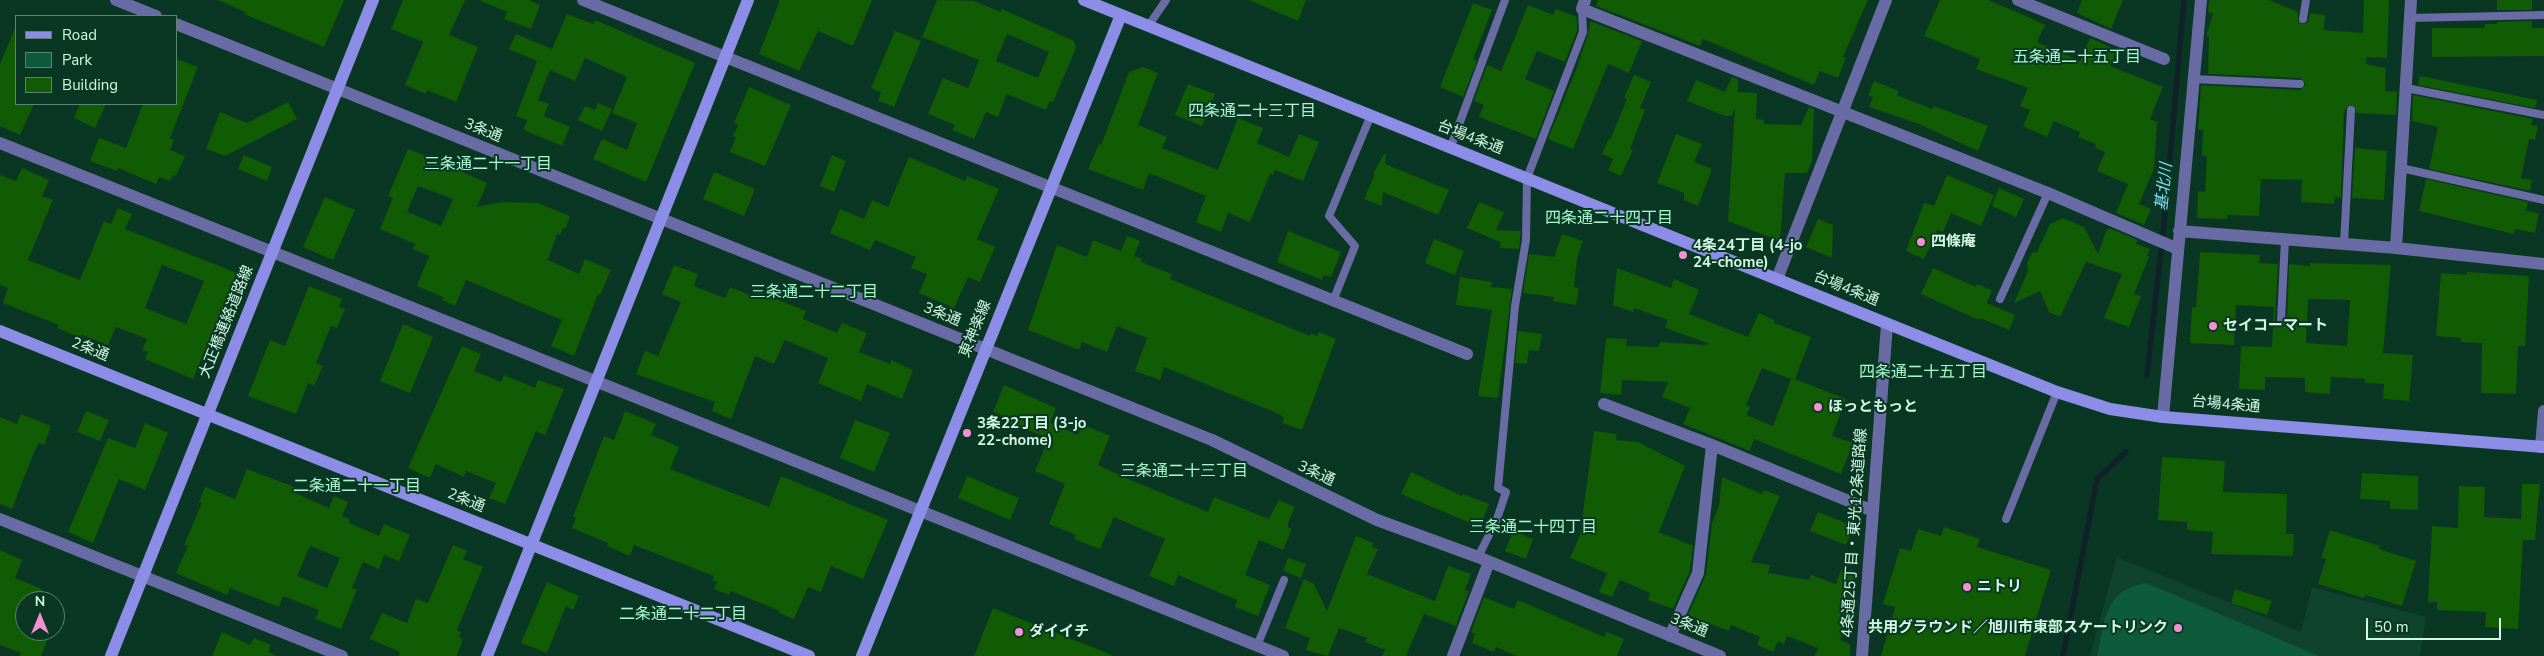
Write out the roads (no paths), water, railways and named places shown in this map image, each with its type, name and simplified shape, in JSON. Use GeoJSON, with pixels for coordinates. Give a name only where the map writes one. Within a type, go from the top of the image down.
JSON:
{"type":"FeatureCollection","features":[{"type":"Feature","properties":{"kind":"street"},"geometry":{"type":"LineString","coordinates":[[116,0],[154,15]]}},
{"type":"Feature","properties":{"kind":"street","name":"大正橋連絡道路線"},"geometry":{"type":"LineString","coordinates":[[111,656],[373,0]]}},
{"type":"Feature","properties":{"kind":"street"},"geometry":{"type":"LineString","coordinates":[[583,0],[1467,354]]}},
{"type":"Feature","properties":{"kind":"street"},"geometry":{"type":"LineString","coordinates":[[487,656],[661,220],[724,56],[748,0]]}},
{"type":"Feature","properties":{"kind":"street","name":"台場4条通"},"geometry":{"type":"LineString","coordinates":[[1084,0],[1450,149],[1527,178],[2058,392],[2110,409],[2163,417],[2543,447]]}},
{"type":"Feature","properties":{"kind":"street"},"geometry":{"type":"LineString","coordinates":[[1777,279],[1886,0]]}},
{"type":"Feature","properties":{"kind":"street"},"geometry":{"type":"LineString","coordinates":[[2018,0],[2164,59]]}},
{"type":"Feature","properties":{"kind":"street"},"geometry":{"type":"LineString","coordinates":[[2163,417],[2173,248],[2179,231],[2201,0]]}},
{"type":"Feature","properties":{"kind":"street"},"geometry":{"type":"LineString","coordinates":[[2396,248],[2411,0]]}},
{"type":"Feature","properties":{"kind":"street"},"geometry":{"type":"LineString","coordinates":[[1584,4],[1843,113],[2048,193],[2173,248]]}},
{"type":"Feature","properties":{"kind":"street","name":"東神楽線"},"geometry":{"type":"LineString","coordinates":[[862,656],[1121,15]]}},
{"type":"Feature","properties":{"kind":"street","name":"3条通"},"geometry":{"type":"LineString","coordinates":[[178,25],[1212,440],[1377,520],[1483,560],[1720,656]]}},
{"type":"Feature","properties":{"kind":"street"},"geometry":{"type":"LineString","coordinates":[[0,143],[1283,656]]}},
{"type":"Feature","properties":{"kind":"street"},"geometry":{"type":"LineString","coordinates":[[2179,231],[2396,248],[2544,264]]}},
{"type":"Feature","properties":{"kind":"street","name":"4条通25丁目・東光12条道路線"},"geometry":{"type":"LineString","coordinates":[[1862,656],[1888,324]]}},
{"type":"Feature","properties":{"kind":"street","name":"2条通"},"geometry":{"type":"LineString","coordinates":[[0,331],[809,656]]}},
{"type":"Feature","properties":{"kind":"street"},"geometry":{"type":"LineString","coordinates":[[1604,404],[1712,445],[1873,511]]}},
{"type":"Feature","properties":{"kind":"street"},"geometry":{"type":"LineString","coordinates":[[2543,447],[2544,411]]}},
{"type":"Feature","properties":{"kind":"street"},"geometry":{"type":"LineString","coordinates":[[1670,636],[1698,573],[1712,445]]}},
{"type":"Feature","properties":{"kind":"street"},"geometry":{"type":"LineString","coordinates":[[0,519],[342,656]]}},
{"type":"Feature","properties":{"kind":"street"},"geometry":{"type":"LineString","coordinates":[[1453,656],[1483,560]]}},
{"type":"Feature","properties":{"kind":"lane"},"geometry":{"type":"LineString","coordinates":[[1149,25],[1166,0]]}},
{"type":"Feature","properties":{"kind":"lane"},"geometry":{"type":"LineString","coordinates":[[1450,149],[1505,0]]}},
{"type":"Feature","properties":{"kind":"lane"},"geometry":{"type":"LineString","coordinates":[[2303,19],[2306,0]]}},
{"type":"Feature","properties":{"kind":"lane"},"geometry":{"type":"LineString","coordinates":[[1483,560],[1506,492],[1498,488],[1515,306],[1526,240],[1527,178],[1583,32],[1584,4]]}},
{"type":"Feature","properties":{"kind":"lane"},"geometry":{"type":"LineString","coordinates":[[2410,18],[2544,15]]}},
{"type":"Feature","properties":{"kind":"lane"},"geometry":{"type":"LineString","coordinates":[[2193,79],[2300,84]]}},
{"type":"Feature","properties":{"kind":"lane"},"geometry":{"type":"LineString","coordinates":[[2406,88],[2544,114]]}},
{"type":"Feature","properties":{"kind":"lane"},"geometry":{"type":"LineString","coordinates":[[2344,244],[2351,110]]}},
{"type":"Feature","properties":{"kind":"lane"},"geometry":{"type":"LineString","coordinates":[[1333,301],[1356,246],[1329,216],[1370,115]]}},
{"type":"Feature","properties":{"kind":"lane"},"geometry":{"type":"LineString","coordinates":[[2400,168],[2544,200]]}},
{"type":"Feature","properties":{"kind":"lane"},"geometry":{"type":"LineString","coordinates":[[2000,299],[2048,193]]}},
{"type":"Feature","properties":{"kind":"lane"},"geometry":{"type":"LineString","coordinates":[[2281,321],[2285,239]]}},
{"type":"Feature","properties":{"kind":"lane"},"geometry":{"type":"LineString","coordinates":[[2006,519],[2058,392]]}},
{"type":"Feature","properties":{"kind":"lane"},"geometry":{"type":"LineString","coordinates":[[1257,646],[1284,580]]}},
{"type":"Feature","properties":{"kind":"waterway","name":"基北川"},"geometry":{"type":"LineString","coordinates":[[2147,375],[2164,225],[2184,0]]}},
{"type":"Feature","properties":{"kind":"waterway","name":"基北川"},"geometry":{"type":"LineString","coordinates":[[2063,656],[2097,479],[2126,452]]}},
{"type":"Feature","properties":{"kind":"place","name":"四條庵"},"geometry":{"type":"Point","coordinates":[1921,242]}},
{"type":"Feature","properties":{"kind":"place","name":"4条24丁目 (4-jo 24-chome)"},"geometry":{"type":"Point","coordinates":[1683,255]}},
{"type":"Feature","properties":{"kind":"place","name":"セイコーマート"},"geometry":{"type":"Point","coordinates":[2213,326]}},
{"type":"Feature","properties":{"kind":"place","name":"ほっともっと"},"geometry":{"type":"Point","coordinates":[1818,407]}},
{"type":"Feature","properties":{"kind":"place","name":"3条22丁目 (3-jo 22-chome)"},"geometry":{"type":"Point","coordinates":[967,433]}},
{"type":"Feature","properties":{"kind":"place","name":"ニトリ"},"geometry":{"type":"Point","coordinates":[1967,587]}},
{"type":"Feature","properties":{"kind":"place","name":"共用グラウンド／旭川市東部スケートリンク"},"geometry":{"type":"Point","coordinates":[2178,628]}},
{"type":"Feature","properties":{"kind":"place","name":"ダイイチ"},"geometry":{"type":"Point","coordinates":[1019,632]}},
{"type":"Feature","properties":{"kind":"district","name":"五条通二十五丁目"},"geometry":{"type":"Point","coordinates":[2077,58]}},
{"type":"Feature","properties":{"kind":"district","name":"四条通二十三丁目"},"geometry":{"type":"Point","coordinates":[1252,112]}},
{"type":"Feature","properties":{"kind":"district","name":"三条通二十一丁目"},"geometry":{"type":"Point","coordinates":[488,165]}},
{"type":"Feature","properties":{"kind":"district","name":"四条通二十四丁目"},"geometry":{"type":"Point","coordinates":[1609,219]}},
{"type":"Feature","properties":{"kind":"district","name":"三条通二十二丁目"},"geometry":{"type":"Point","coordinates":[814,293]}},
{"type":"Feature","properties":{"kind":"district","name":"四条通二十五丁目"},"geometry":{"type":"Point","coordinates":[1923,373]}},
{"type":"Feature","properties":{"kind":"district","name":"三条通二十三丁目"},"geometry":{"type":"Point","coordinates":[1184,472]}},
{"type":"Feature","properties":{"kind":"district","name":"二条通二十一丁目"},"geometry":{"type":"Point","coordinates":[357,487]}},
{"type":"Feature","properties":{"kind":"district","name":"三条通二十四丁目"},"geometry":{"type":"Point","coordinates":[1533,528]}},
{"type":"Feature","properties":{"kind":"district","name":"二条通二十二丁目"},"geometry":{"type":"Point","coordinates":[683,615]}}]}
